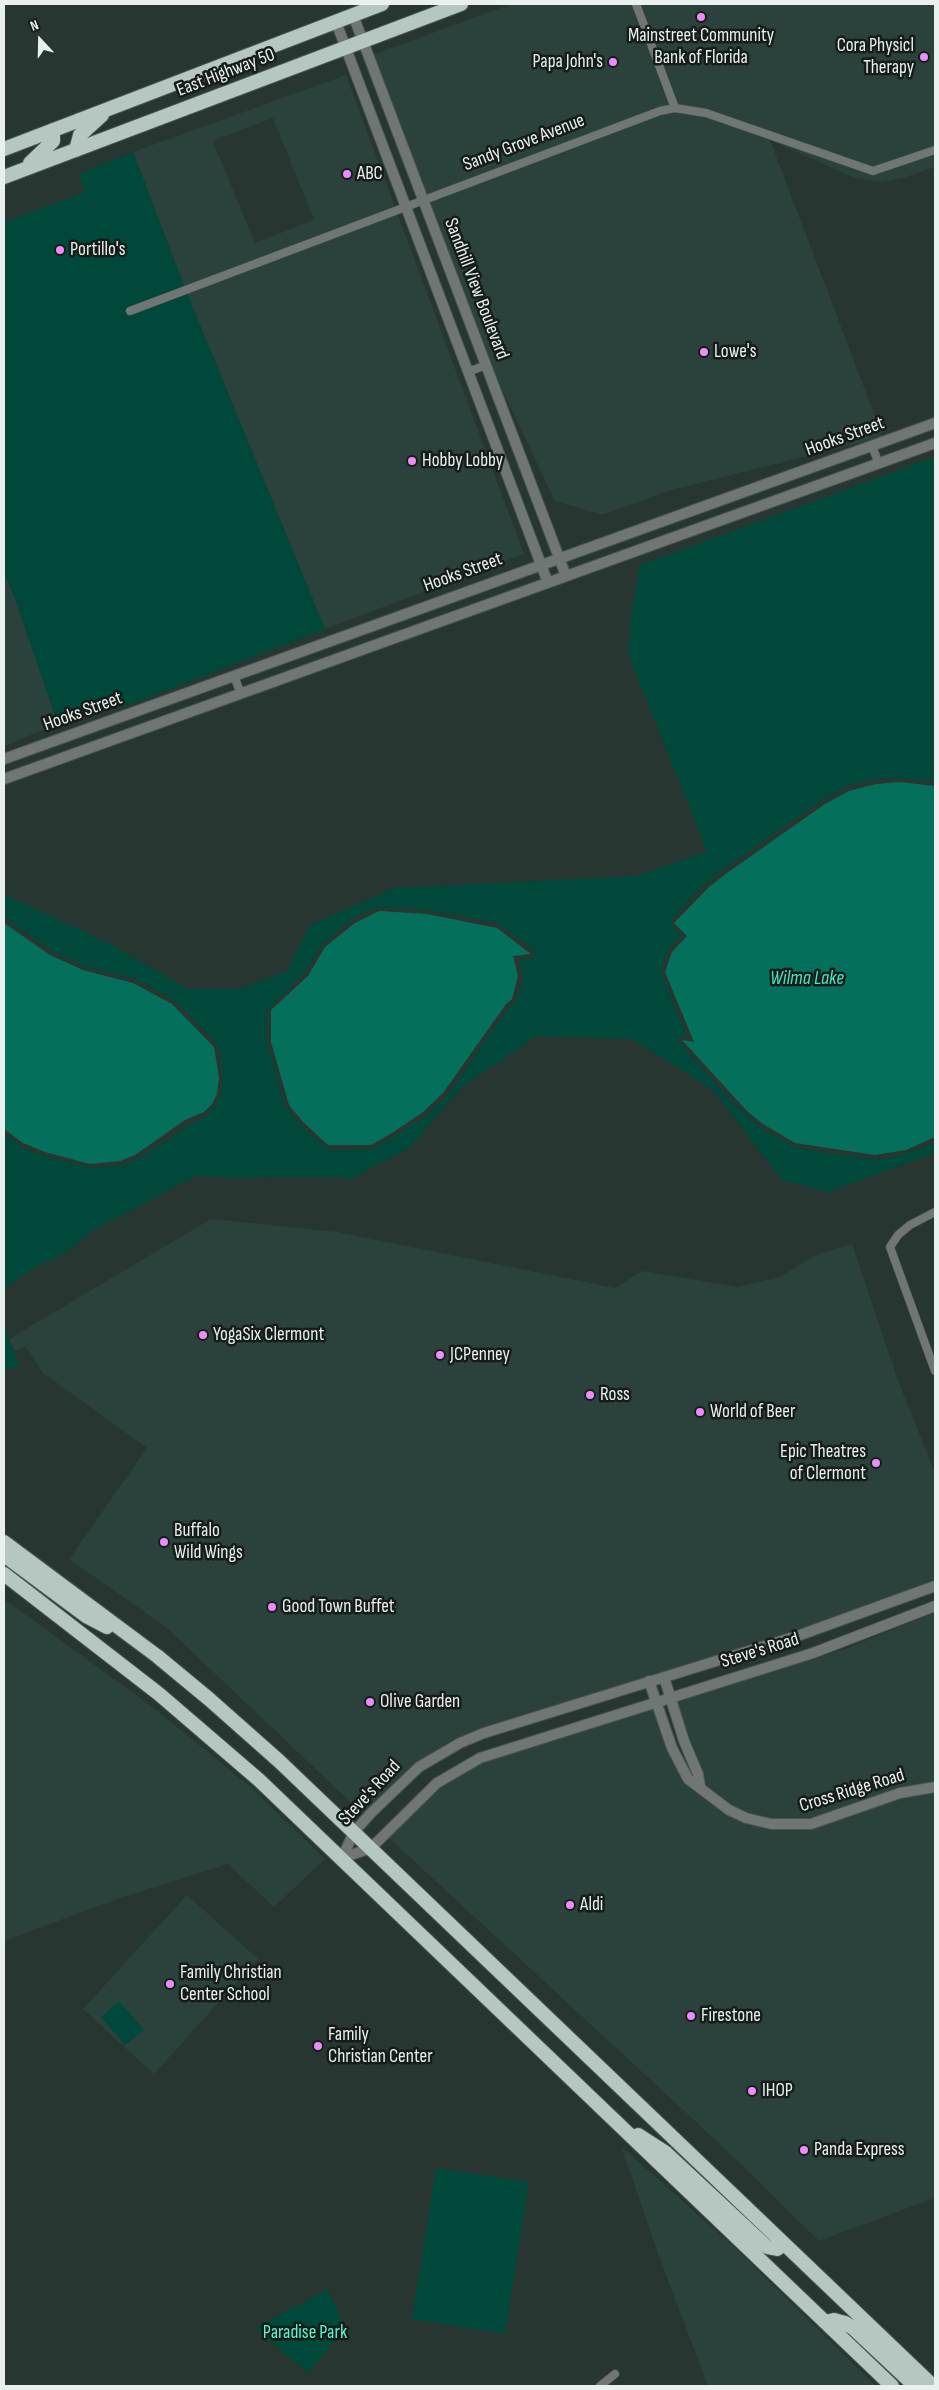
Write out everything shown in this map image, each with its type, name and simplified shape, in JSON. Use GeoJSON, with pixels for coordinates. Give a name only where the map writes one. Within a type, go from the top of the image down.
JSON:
{"type":"FeatureCollection","features":[{"type":"Feature","properties":{"kind":"highway","name":"East Highway 50"},"geometry":{"type":"LineString","coordinates":[[4,149],[382,4]]}},
{"type":"Feature","properties":{"kind":"highway","name":"East Highway 50"},"geometry":{"type":"LineString","coordinates":[[4,177],[461,4]]}},
{"type":"Feature","properties":{"kind":"highway"},"geometry":{"type":"LineString","coordinates":[[76,150],[80,135],[110,108]]}},
{"type":"Feature","properties":{"kind":"highway"},"geometry":{"type":"LineString","coordinates":[[20,171],[47,149],[53,141],[53,130]]}},
{"type":"Feature","properties":{"kind":"highway"},"geometry":{"type":"LineString","coordinates":[[4,1542],[137,1642],[216,1705],[371,1848],[933,2386]]}},
{"type":"Feature","properties":{"kind":"highway"},"geometry":{"type":"LineString","coordinates":[[4,1555],[86,1616],[137,1642]]}},
{"type":"Feature","properties":{"kind":"highway"},"geometry":{"type":"LineString","coordinates":[[4,1574],[159,1694],[258,1780],[342,1858],[892,2386]]}},
{"type":"Feature","properties":{"kind":"highway"},"geometry":{"type":"LineString","coordinates":[[612,2118],[666,2153],[767,2247],[777,2249],[784,2244]]}},
{"type":"Feature","properties":{"kind":"highway"},"geometry":{"type":"LineString","coordinates":[[825,2322],[839,2321],[853,2328],[915,2386]]}},
{"type":"Feature","properties":{"kind":"street"},"geometry":{"type":"LineString","coordinates":[[636,4],[676,108]]}},
{"type":"Feature","properties":{"kind":"street","name":"Sandhill View Boulevard"},"geometry":{"type":"LineString","coordinates":[[353,15],[566,576]]}},
{"type":"Feature","properties":{"kind":"street","name":"Sandhill View Boulevard"},"geometry":{"type":"LineString","coordinates":[[336,22],[548,583]]}},
{"type":"Feature","properties":{"kind":"street","name":"Sandy Grove Avenue"},"geometry":{"type":"LineString","coordinates":[[130,311],[642,115],[676,108],[706,113],[873,171],[935,150]]}},
{"type":"Feature","properties":{"kind":"street"},"geometry":{"type":"LineString","coordinates":[[468,372],[486,365]]}},
{"type":"Feature","properties":{"kind":"street","name":"Hooks Street"},"geometry":{"type":"LineString","coordinates":[[4,759],[559,557],[935,423]]}},
{"type":"Feature","properties":{"kind":"street","name":"Hooks Street"},"geometry":{"type":"LineString","coordinates":[[4,779],[935,443]]}},
{"type":"Feature","properties":{"kind":"street"},"geometry":{"type":"LineString","coordinates":[[872,446],[879,464]]}},
{"type":"Feature","properties":{"kind":"street"},"geometry":{"type":"LineString","coordinates":[[234,676],[241,694]]}},
{"type":"Feature","properties":{"kind":"street"},"geometry":{"type":"LineString","coordinates":[[935,1212],[898,1235],[890,1247],[933,1358],[935,1371]]}},
{"type":"Feature","properties":{"kind":"street","name":"Steve's Road"},"geometry":{"type":"LineString","coordinates":[[342,1858],[354,1832],[419,1767],[460,1743],[484,1733],[833,1624],[935,1586]]}},
{"type":"Feature","properties":{"kind":"street","name":"Steve's Road"},"geometry":{"type":"LineString","coordinates":[[342,1858],[371,1848],[429,1790],[471,1762],[491,1754],[836,1645],[935,1606]]}},
{"type":"Feature","properties":{"kind":"street"},"geometry":{"type":"LineString","coordinates":[[664,1677],[684,1742],[698,1774],[700,1786]]}},
{"type":"Feature","properties":{"kind":"street","name":"Cross Ridge Road"},"geometry":{"type":"LineString","coordinates":[[649,1681],[678,1763],[688,1779],[700,1786],[710,1797],[746,1818],[771,1824],[795,1826],[826,1820],[900,1793],[935,1787]]}},
{"type":"Feature","properties":{"kind":"street"},"geometry":{"type":"LineString","coordinates":[[600,2386],[615,2374]]}},
{"type":"Feature","properties":{"kind":"shaded area"},"geometry":{"type":"Polygon","coordinates":[[[511,4],[935,4],[935,167],[903,178],[881,182],[855,178],[770,140],[883,437],[668,491],[602,515],[555,501],[490,364],[373,55],[511,4]]]}},
{"type":"Feature","properties":{"kind":"shaded area"},"geometry":{"type":"Polygon","coordinates":[[[346,75],[524,554],[325,629],[186,291],[133,152],[346,75]],[[273,118],[217,139],[214,144],[255,243],[314,220],[273,118]]]}},
{"type":"Feature","properties":{"kind":"shaded area"},"geometry":{"type":"Polygon","coordinates":[[[4,573],[13,593],[58,724],[4,746],[4,573]]]}},
{"type":"Feature","properties":{"kind":"shaded area"},"geometry":{"type":"Polygon","coordinates":[[[211,1219],[337,1232],[615,1288],[642,1271],[738,1287],[780,1277],[816,1255],[852,1244],[899,1383],[935,1473],[935,1579],[858,1610],[461,1736],[415,1763],[363,1814],[166,1627],[69,1559],[147,1448],[43,1373],[26,1347],[14,1351],[9,1339],[211,1219]]]}},
{"type":"Feature","properties":{"kind":"shaded area"},"geometry":{"type":"Polygon","coordinates":[[[4,1599],[151,1706],[252,1788],[325,1859],[274,1907],[228,1864],[117,1899],[4,1941],[4,1599]]]}},
{"type":"Feature","properties":{"kind":"shaded area"},"geometry":{"type":"Polygon","coordinates":[[[935,1612],[935,1781],[898,1788],[824,1815],[795,1821],[771,1819],[747,1813],[731,1806],[705,1785],[690,1748],[676,1702],[845,1649],[935,1612]]]}},
{"type":"Feature","properties":{"kind":"shaded area"},"geometry":{"type":"Polygon","coordinates":[[[653,1709],[670,1757],[685,1783],[727,1815],[745,1823],[771,1830],[812,1829],[901,1798],[935,1792],[935,2198],[819,2241],[721,2145],[388,1837],[432,1794],[473,1767],[653,1709]]]}},
{"type":"Feature","properties":{"kind":"shaded area","name":"Family Christian Center School"},"geometry":{"type":"Polygon","coordinates":[[[187,1895],[258,1959],[154,2074],[83,2009],[187,1895]]]}},
{"type":"Feature","properties":{"kind":"shaded area"},"geometry":{"type":"Polygon","coordinates":[[[621,2146],[733,2246],[876,2386],[708,2386],[660,2259],[621,2146]]]}},
{"type":"Feature","properties":{"kind":"green space"},"geometry":{"type":"Polygon","coordinates":[[[133,152],[186,291],[325,629],[134,703],[58,724],[13,593],[4,573],[4,222],[85,192],[78,174],[133,152]]]}},
{"type":"Feature","properties":{"kind":"green space"},"geometry":{"type":"Polygon","coordinates":[[[935,457],[935,781],[898,778],[875,779],[847,786],[822,800],[706,883],[672,919],[671,924],[681,936],[668,950],[661,972],[687,1037],[680,1036],[679,1042],[731,1101],[761,1128],[793,1146],[820,1152],[876,1160],[907,1154],[935,1142],[935,1153],[828,1192],[782,1180],[713,1090],[632,1039],[537,1036],[463,1086],[410,1147],[349,1180],[342,1177],[231,1178],[197,1175],[94,1230],[65,1253],[38,1266],[4,1288],[4,1134],[22,1147],[44,1156],[91,1168],[120,1166],[137,1159],[188,1125],[206,1116],[214,1108],[220,1097],[223,1078],[218,1045],[174,1000],[135,979],[84,966],[52,951],[4,917],[4,894],[115,946],[187,989],[239,989],[287,971],[310,925],[394,888],[638,876],[707,851],[628,654],[631,618],[640,565],[935,457]],[[377,907],[352,919],[323,943],[304,973],[267,1010],[267,1043],[285,1106],[300,1125],[329,1150],[373,1149],[426,1116],[447,1096],[509,1007],[515,1002],[523,977],[519,960],[533,958],[535,955],[533,950],[498,923],[427,910],[377,907]]]}},
{"type":"Feature","properties":{"kind":"green space"},"geometry":{"type":"Polygon","coordinates":[[[4,1325],[19,1366],[4,1371],[4,1325]]]}},
{"type":"Feature","properties":{"kind":"green space"},"geometry":{"type":"Polygon","coordinates":[[[119,2001],[144,2030],[125,2045],[101,2017],[119,2001]]]}},
{"type":"Feature","properties":{"kind":"green space"},"geometry":{"type":"Polygon","coordinates":[[[436,2168],[529,2182],[505,2334],[412,2319],[436,2168]]]}},
{"type":"Feature","properties":{"kind":"green space","name":"Paradise Park"},"geometry":{"type":"Polygon","coordinates":[[[328,2289],[345,2329],[308,2373],[255,2328],[328,2289]]]}},
{"type":"Feature","properties":{"kind":"water","name":"Wilma Lake"},"geometry":{"type":"Polygon","coordinates":[[[899,782],[935,786],[935,1137],[906,1150],[875,1155],[795,1143],[763,1124],[747,1111],[682,1040],[694,1042],[665,972],[672,952],[687,936],[674,923],[709,887],[825,804],[849,791],[876,784],[899,782]]]}},
{"type":"Feature","properties":{"kind":"water"},"geometry":{"type":"Polygon","coordinates":[[[379,911],[427,914],[497,928],[531,954],[513,956],[518,976],[512,999],[506,1004],[443,1093],[423,1112],[371,1145],[328,1145],[303,1122],[289,1105],[271,1042],[271,1010],[308,976],[325,947],[355,923],[379,911]]]}},
{"type":"Feature","properties":{"kind":"water"},"geometry":{"type":"Polygon","coordinates":[[[4,923],[50,955],[83,970],[133,983],[172,1004],[214,1047],[219,1077],[217,1094],[212,1104],[204,1112],[185,1120],[135,1155],[120,1161],[90,1164],[45,1152],[23,1143],[4,1129],[4,923]]]}},
{"type":"Feature","properties":{"kind":"place","name":"Mainstreet Community Bank of Florida"},"geometry":{"type":"Point","coordinates":[701,17]}},
{"type":"Feature","properties":{"kind":"place","name":"Cora Physicl Therapy"},"geometry":{"type":"Point","coordinates":[924,57]}},
{"type":"Feature","properties":{"kind":"place","name":"Papa John's"},"geometry":{"type":"Point","coordinates":[613,62]}},
{"type":"Feature","properties":{"kind":"place","name":"ABC"},"geometry":{"type":"Point","coordinates":[347,174]}},
{"type":"Feature","properties":{"kind":"place","name":"Portillo's"},"geometry":{"type":"Point","coordinates":[60,250]}},
{"type":"Feature","properties":{"kind":"place","name":"Lowe's"},"geometry":{"type":"Point","coordinates":[704,352]}},
{"type":"Feature","properties":{"kind":"place","name":"Hobby Lobby"},"geometry":{"type":"Point","coordinates":[412,461]}},
{"type":"Feature","properties":{"kind":"place","name":"YogaSix Clermont"},"geometry":{"type":"Point","coordinates":[203,1335]}},
{"type":"Feature","properties":{"kind":"place","name":"JCPenney"},"geometry":{"type":"Point","coordinates":[440,1355]}},
{"type":"Feature","properties":{"kind":"place","name":"Ross"},"geometry":{"type":"Point","coordinates":[590,1395]}},
{"type":"Feature","properties":{"kind":"place","name":"World of Beer"},"geometry":{"type":"Point","coordinates":[700,1412]}},
{"type":"Feature","properties":{"kind":"place","name":"Epic Theatres of Clermont"},"geometry":{"type":"Point","coordinates":[876,1463]}},
{"type":"Feature","properties":{"kind":"place","name":"Buffalo Wild Wings"},"geometry":{"type":"Point","coordinates":[164,1542]}},
{"type":"Feature","properties":{"kind":"place","name":"Good Town Buffet"},"geometry":{"type":"Point","coordinates":[272,1607]}},
{"type":"Feature","properties":{"kind":"place","name":"Olive Garden"},"geometry":{"type":"Point","coordinates":[370,1702]}},
{"type":"Feature","properties":{"kind":"place","name":"Aldi"},"geometry":{"type":"Point","coordinates":[570,1905]}},
{"type":"Feature","properties":{"kind":"place","name":"Family Christian Center School"},"geometry":{"type":"Point","coordinates":[170,1984]}},
{"type":"Feature","properties":{"kind":"place","name":"Firestone"},"geometry":{"type":"Point","coordinates":[691,2016]}},
{"type":"Feature","properties":{"kind":"place","name":"Family Christian Center"},"geometry":{"type":"Point","coordinates":[318,2046]}},
{"type":"Feature","properties":{"kind":"place","name":"IHOP"},"geometry":{"type":"Point","coordinates":[752,2091]}},
{"type":"Feature","properties":{"kind":"place","name":"Panda Express"},"geometry":{"type":"Point","coordinates":[804,2150]}}]}
